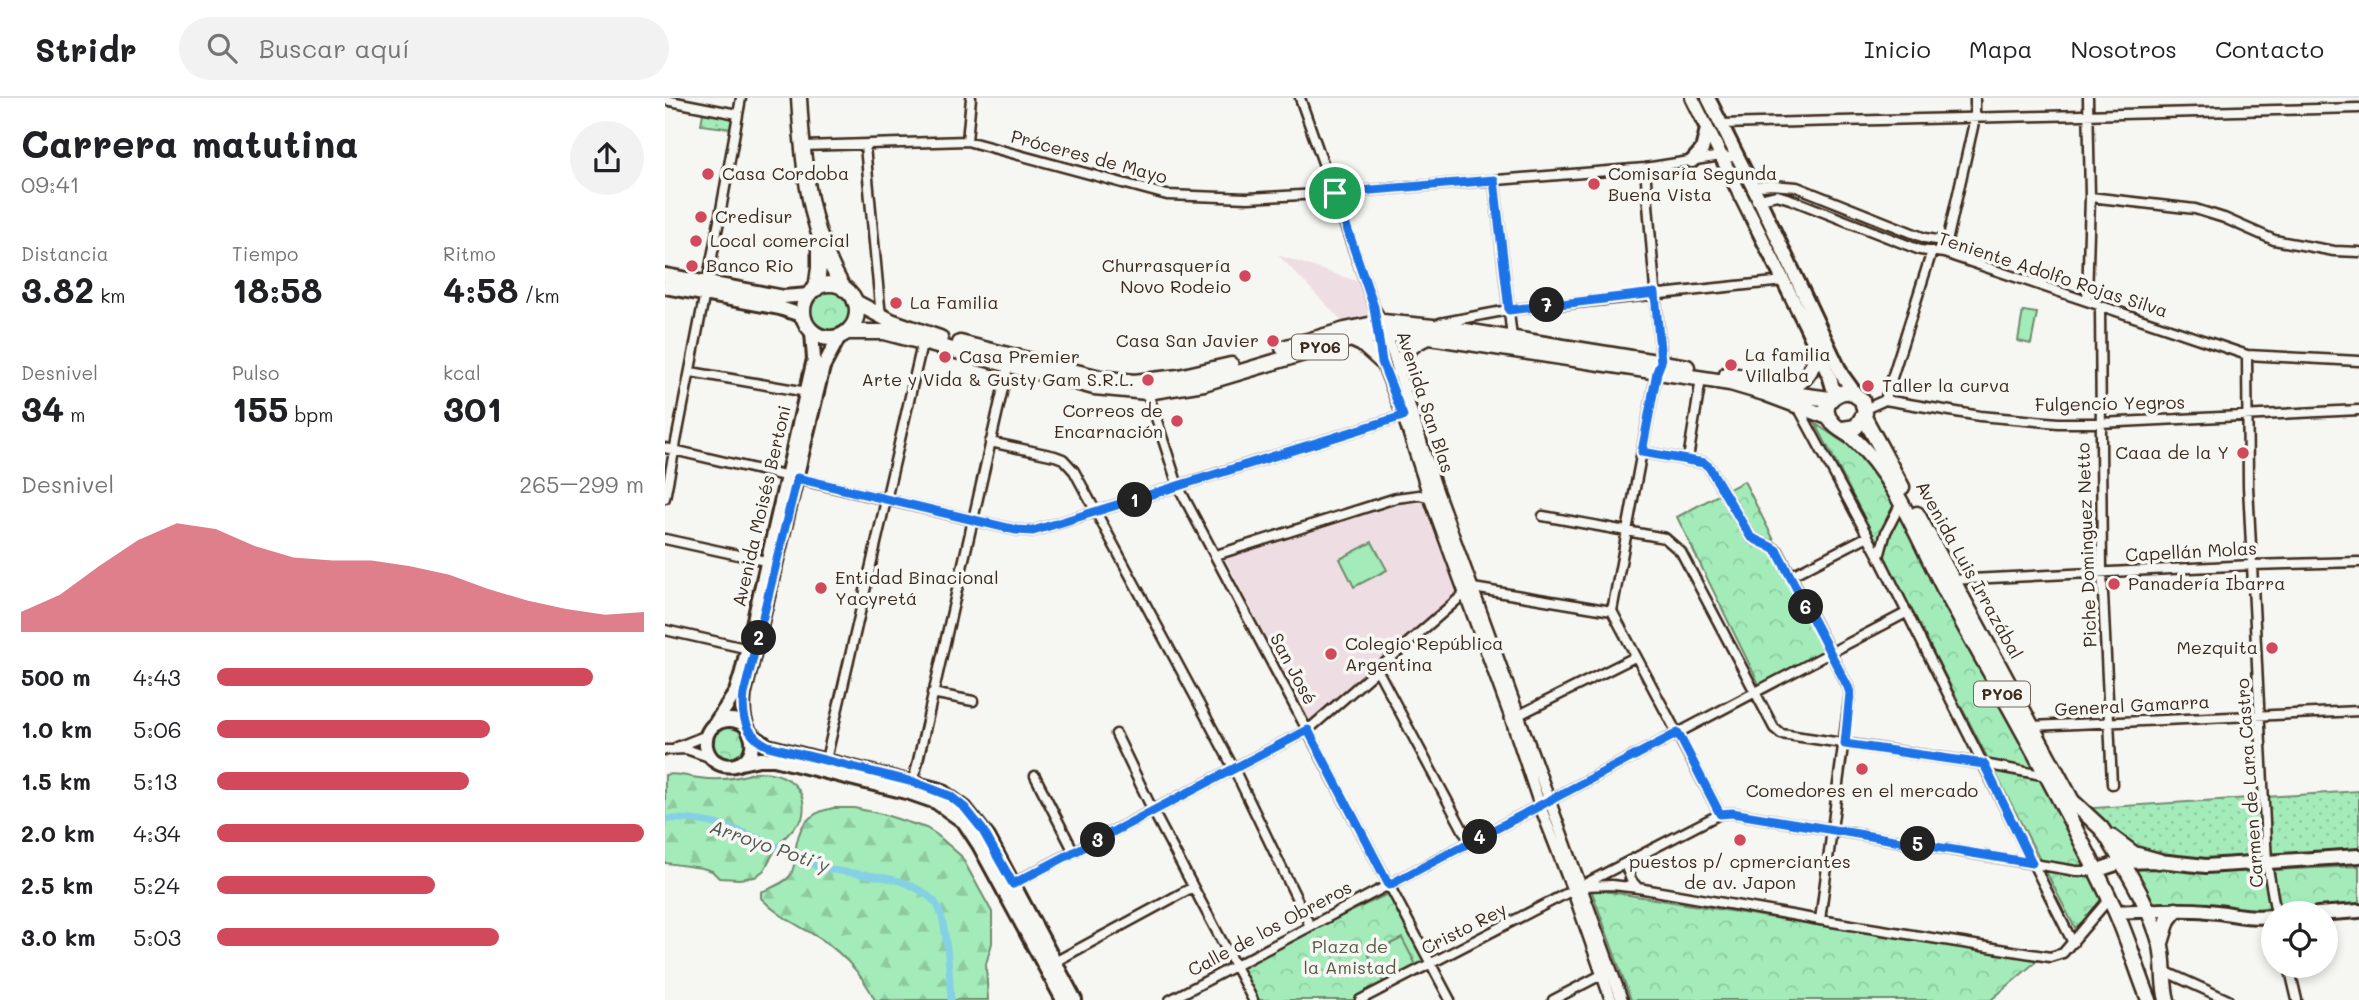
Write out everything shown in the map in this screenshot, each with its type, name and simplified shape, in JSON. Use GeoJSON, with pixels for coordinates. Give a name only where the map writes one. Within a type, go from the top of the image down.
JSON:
{"type":"FeatureCollection","features":[{"type":"Feature","properties":{"kind":"highway","name":"PY06"},"geometry":{"type":"LineString","coordinates":[[799,98],[806,184],[819,239],[844,289],[855,302],[923,338]]}},
{"type":"Feature","properties":{"kind":"highway","name":"PY06"},"geometry":{"type":"LineString","coordinates":[[819,239],[819,268],[812,292],[803,309],[809,326],[825,338],[876,331],[923,338],[1009,361],[1147,387],[1204,383],[1381,328]]}},
{"type":"Feature","properties":{"kind":"highway"},"geometry":{"type":"LineString","coordinates":[[812,292],[832,285],[844,289]]}},
{"type":"Feature","properties":{"kind":"highway"},"geometry":{"type":"LineString","coordinates":[[843,334],[856,320],[855,302]]}},
{"type":"Feature","properties":{"kind":"highway","name":"PY06"},"geometry":{"type":"LineString","coordinates":[[1147,387],[1225,367],[1322,336],[1381,328],[1512,338],[1659,367],[1742,387],[1828,417]]}},
{"type":"Feature","properties":{"kind":"highway","name":"PY06"},"geometry":{"type":"LineString","coordinates":[[1428,331],[1748,378],[1800,396],[1832,397],[1842,391],[1855,393]]}},
{"type":"Feature","properties":{"kind":"highway"},"geometry":{"type":"LineString","coordinates":[[1399,371],[1406,351],[1428,331]]}},
{"type":"Feature","properties":{"kind":"highway"},"geometry":{"type":"LineString","coordinates":[[1351,339],[1362,344],[1382,362]]}},
{"type":"Feature","properties":{"kind":"highway"},"geometry":{"type":"LineString","coordinates":[[1773,387],[1788,387],[1801,382],[1811,370],[1816,348]]}},
{"type":"Feature","properties":{"kind":"highway","name":"Avenida Luis Irrazábal"},"geometry":{"type":"LineString","coordinates":[[1855,393],[1862,400],[1864,413],[1947,581],[2112,906],[2149,1000]]}},
{"type":"Feature","properties":{"kind":"highway"},"geometry":{"type":"LineString","coordinates":[[1828,417],[1827,408],[1832,397]]}},
{"type":"Feature","properties":{"kind":"highway"},"geometry":{"type":"LineString","coordinates":[[1843,429],[1856,426],[1864,413]]}},
{"type":"Feature","properties":{"kind":"highway","name":"Avenida Luis Irrazábal"},"geometry":{"type":"LineString","coordinates":[[1828,417],[1876,463],[2032,726],[2072,802],[2101,828],[2122,862],[2147,911],[2160,945],[2167,1000]]}},
{"type":"Feature","properties":{"kind":"highway"},"geometry":{"type":"LineString","coordinates":[[2101,828],[2134,854],[2159,861]]}},
{"type":"Feature","properties":{"kind":"highway"},"geometry":{"type":"LineString","coordinates":[[2160,945],[2168,920],[2176,910]]}},
{"type":"Feature","properties":{"kind":"main road"},"geometry":{"type":"LineString","coordinates":[[1692,98],[1831,378],[1832,397]]}},
{"type":"Feature","properties":{"kind":"main road","name":"Avenida Luis Irrazábal"},"geometry":{"type":"LineString","coordinates":[[1708,98],[1842,375],[1855,393]]}},
{"type":"Feature","properties":{"kind":"main road"},"geometry":{"type":"LineString","coordinates":[[1697,160],[1706,139],[1707,129]]}},
{"type":"Feature","properties":{"kind":"main road"},"geometry":{"type":"LineString","coordinates":[[665,275],[706,290],[790,311],[809,326]]}},
{"type":"Feature","properties":{"kind":"main road"},"geometry":{"type":"LineString","coordinates":[[665,287],[783,298],[812,292]]}},
{"type":"Feature","properties":{"kind":"main road","name":"Avenida Moisés Bertoni"},"geometry":{"type":"LineString","coordinates":[[741,763],[753,747],[743,701],[751,649],[792,476],[815,351],[809,326]]}},
{"type":"Feature","properties":{"kind":"main road","name":"Avenida Moisés Bertoni"},"geometry":{"type":"LineString","coordinates":[[792,476],[823,367],[843,334]]}},
{"type":"Feature","properties":{"kind":"main road","name":"Avenida Moisés Bertoni"},"geometry":{"type":"LineString","coordinates":[[711,729],[736,692],[751,649]]}},
{"type":"Feature","properties":{"kind":"main road"},"geometry":{"type":"LineString","coordinates":[[825,766],[768,746],[735,719],[722,720],[711,729],[707,751],[711,758],[722,765],[767,758],[825,766],[912,787],[946,808],[964,822],[1008,886],[1049,965],[1063,1000]]}},
{"type":"Feature","properties":{"kind":"main road"},"geometry":{"type":"LineString","coordinates":[[2095,871],[2122,862],[2159,861],[2206,866],[2359,856]]}},
{"type":"Feature","properties":{"kind":"main road"},"geometry":{"type":"LineString","coordinates":[[2112,906],[2147,911],[2209,911],[2242,918],[2261,916]]}},
{"type":"Feature","properties":{"kind":"main road"},"geometry":{"type":"LineString","coordinates":[[2338,912],[2359,911]]}},
{"type":"Feature","properties":{"kind":"main road"},"geometry":{"type":"LineString","coordinates":[[1049,965],[1075,1000]]}},
{"type":"Feature","properties":{"kind":"street"},"geometry":{"type":"LineString","coordinates":[[665,498],[741,98]]}},
{"type":"Feature","properties":{"kind":"street"},"geometry":{"type":"LineString","coordinates":[[967,141],[971,98]]}},
{"type":"Feature","properties":{"kind":"street","name":"Avenida San Blas"},"geometry":{"type":"LineString","coordinates":[[1300,98],[1381,328],[1399,371],[1407,415],[1429,496],[1469,591],[1577,888],[1606,973],[1611,1000]]}},
{"type":"Feature","properties":{"kind":"street"},"geometry":{"type":"LineString","coordinates":[[1944,253],[1975,118],[1975,98]]}},
{"type":"Feature","properties":{"kind":"street"},"geometry":{"type":"LineString","coordinates":[[2087,300],[2090,197],[2088,98]]}},
{"type":"Feature","properties":{"kind":"street"},"geometry":{"type":"LineString","coordinates":[[665,100],[737,114]]}},
{"type":"Feature","properties":{"kind":"street"},"geometry":{"type":"LineString","coordinates":[[1721,124],[2359,108]]}},
{"type":"Feature","properties":{"kind":"street","name":"Próceres de Mayo"},"geometry":{"type":"LineString","coordinates":[[803,146],[967,141],[1167,195],[1248,198],[1645,168],[1721,156],[1738,158]]}},
{"type":"Feature","properties":{"kind":"street"},"geometry":{"type":"LineString","coordinates":[[865,146],[881,317]]}},
{"type":"Feature","properties":{"kind":"street"},"geometry":{"type":"LineString","coordinates":[[1697,160],[1730,174]]}},
{"type":"Feature","properties":{"kind":"street"},"geometry":{"type":"LineString","coordinates":[[1645,168],[1659,367],[1612,611],[1720,814],[1732,813],[2082,872],[2095,871]]}},
{"type":"Feature","properties":{"kind":"street"},"geometry":{"type":"LineString","coordinates":[[1494,180],[1512,338]]}},
{"type":"Feature","properties":{"kind":"street","name":"Teniente Adolfo Rojas Silva"},"geometry":{"type":"LineString","coordinates":[[1746,206],[1756,193],[1771,185],[1797,187],[1926,238],[1947,242]]}},
{"type":"Feature","properties":{"kind":"street","name":"Teniente Adolfo Rojas Silva"},"geometry":{"type":"LineString","coordinates":[[1756,193],[1790,199],[1920,250],[1944,253],[2247,355],[2359,361]]}},
{"type":"Feature","properties":{"kind":"street"},"geometry":{"type":"LineString","coordinates":[[2090,197],[2195,209],[2224,218],[2274,240],[2334,251],[2359,252]]}},
{"type":"Feature","properties":{"kind":"street"},"geometry":{"type":"LineString","coordinates":[[1864,413],[1885,400],[1932,251]]}},
{"type":"Feature","properties":{"kind":"street"},"geometry":{"type":"LineString","coordinates":[[1428,331],[1509,310],[1655,293],[1758,286],[1784,281]]}},
{"type":"Feature","properties":{"kind":"street","name":"Piche Dominguez Netto"},"geometry":{"type":"LineString","coordinates":[[2100,306],[2102,572],[2112,783]]}},
{"type":"Feature","properties":{"kind":"street","name":"Avenida San Blas"},"geometry":{"type":"LineString","coordinates":[[1381,328],[1382,362],[1441,499],[1469,591]]}},
{"type":"Feature","properties":{"kind":"street"},"geometry":{"type":"LineString","coordinates":[[825,766],[923,338]]}},
{"type":"Feature","properties":{"kind":"street","name":"Carmen de Lara Castro"},"geometry":{"type":"LineString","coordinates":[[2247,355],[2252,565],[2267,863],[2273,901]]}},
{"type":"Feature","properties":{"kind":"street"},"geometry":{"type":"LineString","coordinates":[[912,787],[1009,361]]}},
{"type":"Feature","properties":{"kind":"street"},"geometry":{"type":"LineString","coordinates":[[691,372],[807,392]]}},
{"type":"Feature","properties":{"kind":"street"},"geometry":{"type":"LineString","coordinates":[[1688,459],[1701,379]]}},
{"type":"Feature","properties":{"kind":"street","name":"San José"},"geometry":{"type":"LineString","coordinates":[[1147,387],[1178,486],[1450,1000]]}},
{"type":"Feature","properties":{"kind":"street","name":"Fulgencio Yegros"},"geometry":{"type":"LineString","coordinates":[[1885,400],[1980,416],[2057,423],[2359,410]]}},
{"type":"Feature","properties":{"kind":"street"},"geometry":{"type":"LineString","coordinates":[[1798,407],[1879,557],[2073,943]]}},
{"type":"Feature","properties":{"kind":"street"},"geometry":{"type":"LineString","coordinates":[[665,448],[1016,530],[1033,531],[1407,415]]}},
{"type":"Feature","properties":{"kind":"street"},"geometry":{"type":"LineString","coordinates":[[990,442],[1063,458],[1074,471],[1234,769],[1310,926]]}},
{"type":"Feature","properties":{"kind":"street"},"geometry":{"type":"LineString","coordinates":[[1642,452],[1688,459],[1709,467],[1750,536],[1777,551],[1850,693],[1820,920]]}},
{"type":"Feature","properties":{"kind":"street"},"geometry":{"type":"LineString","coordinates":[[1216,555],[1407,495],[1441,499]]}},
{"type":"Feature","properties":{"kind":"street"},"geometry":{"type":"LineString","coordinates":[[1879,557],[1886,531],[1901,503]]}},
{"type":"Feature","properties":{"kind":"street"},"geometry":{"type":"LineString","coordinates":[[1543,516],[1665,538],[1681,552],[1775,728],[1781,734],[2047,776]]}},
{"type":"Feature","properties":{"kind":"street"},"geometry":{"type":"LineString","coordinates":[[1790,576],[1868,536]]}},
{"type":"Feature","properties":{"kind":"street"},"geometry":{"type":"LineString","coordinates":[[665,539],[772,563]]}},
{"type":"Feature","properties":{"kind":"street","name":"Capellán Molas"},"geometry":{"type":"LineString","coordinates":[[1947,581],[2359,562]]}},
{"type":"Feature","properties":{"kind":"street"},"geometry":{"type":"LineString","coordinates":[[1008,886],[1308,730],[1469,591],[1612,611]]}},
{"type":"Feature","properties":{"kind":"street","name":"Calle de los Obreros"},"geometry":{"type":"LineString","coordinates":[[1170,1000],[1906,613]]}},
{"type":"Feature","properties":{"kind":"street"},"geometry":{"type":"LineString","coordinates":[[665,630],[751,649]]}},
{"type":"Feature","properties":{"kind":"street"},"geometry":{"type":"LineString","coordinates":[[1515,717],[1635,657]]}},
{"type":"Feature","properties":{"kind":"street"},"geometry":{"type":"LineString","coordinates":[[1378,671],[1470,842]]}},
{"type":"Feature","properties":{"kind":"street"},"geometry":{"type":"LineString","coordinates":[[932,693],[973,701]]}},
{"type":"Feature","properties":{"kind":"street","name":"General Gamarra"},"geometry":{"type":"LineString","coordinates":[[2032,726],[2359,711]]}},
{"type":"Feature","properties":{"kind":"street"},"geometry":{"type":"LineString","coordinates":[[670,750],[711,729]]}},
{"type":"Feature","properties":{"kind":"street"},"geometry":{"type":"LineString","coordinates":[[1117,734],[1153,811],[1253,1000]]}},
{"type":"Feature","properties":{"kind":"street"},"geometry":{"type":"LineString","coordinates":[[670,750],[698,751],[711,758]]}},
{"type":"Feature","properties":{"kind":"street"},"geometry":{"type":"LineString","coordinates":[[1035,776],[1074,852]]}},
{"type":"Feature","properties":{"kind":"street","name":"Cristo Rey"},"geometry":{"type":"LineString","coordinates":[[1360,1000],[1720,814]]}},
{"type":"Feature","properties":{"kind":"street"},"geometry":{"type":"LineString","coordinates":[[1625,864],[1631,880],[1638,888]]}},
{"type":"Feature","properties":{"kind":"street"},"geometry":{"type":"LineString","coordinates":[[1577,888],[1612,885],[1638,888],[2050,957],[2063,953],[2112,906]]}},
{"type":"Feature","properties":{"kind":"street"},"geometry":{"type":"LineString","coordinates":[[1049,965],[1193,887]]}},
{"type":"Feature","properties":{"kind":"street"},"geometry":{"type":"LineString","coordinates":[[2163,970],[2228,1000]]}},
{"type":"Feature","properties":{"kind":"street"},"geometry":{"type":"LineString","coordinates":[[1553,1000],[1606,973]]}},
{"type":"Feature","properties":{"kind":"street","name":"Avenida San Blas"},"geometry":{"type":"LineString","coordinates":[[1606,973],[1622,1000]]}},
{"type":"Feature","properties":{"kind":"street"},"geometry":{"type":"LineString","coordinates":[[2291,978],[2297,1000]]}},
{"type":"Feature","properties":{"kind":"shaded area"},"geometry":{"type":"Polygon","coordinates":[[[1278,255],[1365,284],[1377,319],[1345,324],[1278,255]]]}},
{"type":"Feature","properties":{"kind":"shaded area","name":"Colegio República Argentina"},"geometry":{"type":"Polygon","coordinates":[[[1402,503],[1434,503],[1465,587],[1309,721],[1225,558],[1402,503]]]}},
{"type":"Feature","properties":{"kind":"green space"},"geometry":{"type":"Polygon","coordinates":[[[703,113],[735,118],[733,129],[701,125],[703,113]]]}},
{"type":"Feature","properties":{"kind":"green space"},"geometry":{"type":"Polygon","coordinates":[[[830,291],[845,298],[852,313],[845,328],[830,335],[815,328],[808,313],[815,298],[830,291]]]}},
{"type":"Feature","properties":{"kind":"green space"},"geometry":{"type":"Polygon","coordinates":[[[2023,311],[2037,313],[2031,344],[2018,341],[2023,311]]]}},
{"type":"Feature","properties":{"kind":"green space"},"geometry":{"type":"Polygon","coordinates":[[[1816,424],[1861,454],[1887,492],[2109,899],[2075,928],[1816,424]]]}},
{"type":"Feature","properties":{"kind":"green space"},"geometry":{"type":"Polygon","coordinates":[[[1744,481],[1830,651],[1761,688],[1677,517],[1744,481]]]}},
{"type":"Feature","properties":{"kind":"green space"},"geometry":{"type":"Polygon","coordinates":[[[1372,542],[1387,570],[1354,587],[1340,559],[1372,542]]]}},
{"type":"Feature","properties":{"kind":"green space"},"geometry":{"type":"Polygon","coordinates":[[[735,723],[749,737],[745,756],[728,764],[711,753],[711,738],[717,728],[735,723]]]}},
{"type":"Feature","properties":{"kind":"green space"},"geometry":{"type":"Polygon","coordinates":[[[767,772],[786,778],[799,790],[804,808],[802,819],[778,845],[764,870],[755,877],[719,878],[712,871],[702,868],[665,863],[665,775],[721,779],[767,772]]]}},
{"type":"Feature","properties":{"kind":"green space"},"geometry":{"type":"Polygon","coordinates":[[[2359,791],[2359,856],[2267,863],[2145,858],[2078,809],[2359,791]]]}},
{"type":"Feature","properties":{"kind":"green space"},"geometry":{"type":"Polygon","coordinates":[[[833,808],[854,808],[882,814],[926,828],[961,856],[992,912],[992,943],[986,964],[988,1000],[875,1000],[863,980],[839,953],[778,913],[761,898],[761,892],[780,884],[790,876],[798,836],[809,818],[833,808]]]}},
{"type":"Feature","properties":{"kind":"green space"},"geometry":{"type":"Polygon","coordinates":[[[2159,866],[2205,871],[2263,870],[2268,901],[2261,901],[2261,911],[2248,912],[2149,906],[2129,867],[2159,866]]]}},
{"type":"Feature","properties":{"kind":"green space"},"geometry":{"type":"Polygon","coordinates":[[[2359,866],[2359,905],[2338,906],[2338,901],[2279,901],[2273,870],[2359,866]]]}},
{"type":"Feature","properties":{"kind":"green space"},"geometry":{"type":"Polygon","coordinates":[[[1591,889],[2038,960],[1991,1000],[1631,1000],[1591,889]]]}},
{"type":"Feature","properties":{"kind":"green space","name":"Plaza de la Amistad"},"geometry":{"type":"Polygon","coordinates":[[[1390,893],[1428,964],[1359,1000],[1253,1000],[1235,966],[1390,893]]]}},
{"type":"Feature","properties":{"kind":"green space"},"geometry":{"type":"Polygon","coordinates":[[[1402,938],[1416,965],[1383,982],[1369,955],[1402,938]]]}},
{"type":"Feature","properties":{"kind":"waterway","name":"Arroyo Poti´y"},"geometry":{"type":"LineString","coordinates":[[665,819],[721,825],[761,839],[817,866],[893,879],[921,891],[934,901],[942,918],[951,1000]]}},
{"type":"Feature","properties":{"kind":"place","name":"Casa Cordoba"},"geometry":{"type":"Point","coordinates":[708,174]}},
{"type":"Feature","properties":{"kind":"place","name":"Comisaría Segunda Buena Vista"},"geometry":{"type":"Point","coordinates":[1594,184]}},
{"type":"Feature","properties":{"kind":"place","name":"Credisur"},"geometry":{"type":"Point","coordinates":[701,217]}},
{"type":"Feature","properties":{"kind":"place","name":"Local comercial"},"geometry":{"type":"Point","coordinates":[696,241]}},
{"type":"Feature","properties":{"kind":"place","name":"Banco Rio"},"geometry":{"type":"Point","coordinates":[692,266]}},
{"type":"Feature","properties":{"kind":"place","name":"Churrasquería Novo Rodeio"},"geometry":{"type":"Point","coordinates":[1245,276]}},
{"type":"Feature","properties":{"kind":"place","name":"La Familia"},"geometry":{"type":"Point","coordinates":[896,303]}},
{"type":"Feature","properties":{"kind":"place","name":"Casa San Javier"},"geometry":{"type":"Point","coordinates":[1273,341]}},
{"type":"Feature","properties":{"kind":"place","name":"Casa Premier"},"geometry":{"type":"Point","coordinates":[945,357]}},
{"type":"Feature","properties":{"kind":"place","name":"La familia Villalba"},"geometry":{"type":"Point","coordinates":[1731,365]}},
{"type":"Feature","properties":{"kind":"place","name":"Arte y Vida & Gusty Gam S.R.L."},"geometry":{"type":"Point","coordinates":[1148,380]}},
{"type":"Feature","properties":{"kind":"place","name":"Taller la curva"},"geometry":{"type":"Point","coordinates":[1868,386]}},
{"type":"Feature","properties":{"kind":"place","name":"Correos de Encarnación"},"geometry":{"type":"Point","coordinates":[1177,421]}},
{"type":"Feature","properties":{"kind":"place","name":"Caaa de la Y"},"geometry":{"type":"Point","coordinates":[2243,453]}},
{"type":"Feature","properties":{"kind":"place","name":"Panadería Ibarra"},"geometry":{"type":"Point","coordinates":[2114,584]}},
{"type":"Feature","properties":{"kind":"place","name":"Entidad Binacional Yacyretá"},"geometry":{"type":"Point","coordinates":[821,588]}},
{"type":"Feature","properties":{"kind":"place","name":"Mezquita"},"geometry":{"type":"Point","coordinates":[2272,648]}},
{"type":"Feature","properties":{"kind":"place","name":"Colegio República Argentina"},"geometry":{"type":"Point","coordinates":[1331,654]}},
{"type":"Feature","properties":{"kind":"place","name":"Comedores en el mercado"},"geometry":{"type":"Point","coordinates":[1862,769]}},
{"type":"Feature","properties":{"kind":"place","name":"puestos p/ cpmerciantes de av. Japon"},"geometry":{"type":"Point","coordinates":[1740,840]}},
{"type":"Feature","properties":{"kind":"route"},"geometry":{"type":"LineString","coordinates":[[1494,180],[1509,310],[1655,293],[1661,362],[1642,452],[1704,463],[1750,536],[1777,551],[1848,687],[1850,693],[1845,744],[1984,764],[2032,863],[1732,813],[1720,814],[1678,733],[1389,885],[1308,730],[1013,884],[974,818],[940,790],[768,746],[751,734],[744,721],[744,694],[797,478],[1025,532],[1041,530],[1403,416],[1382,362],[1374,307],[1335,193],[1494,180]]}}]}
